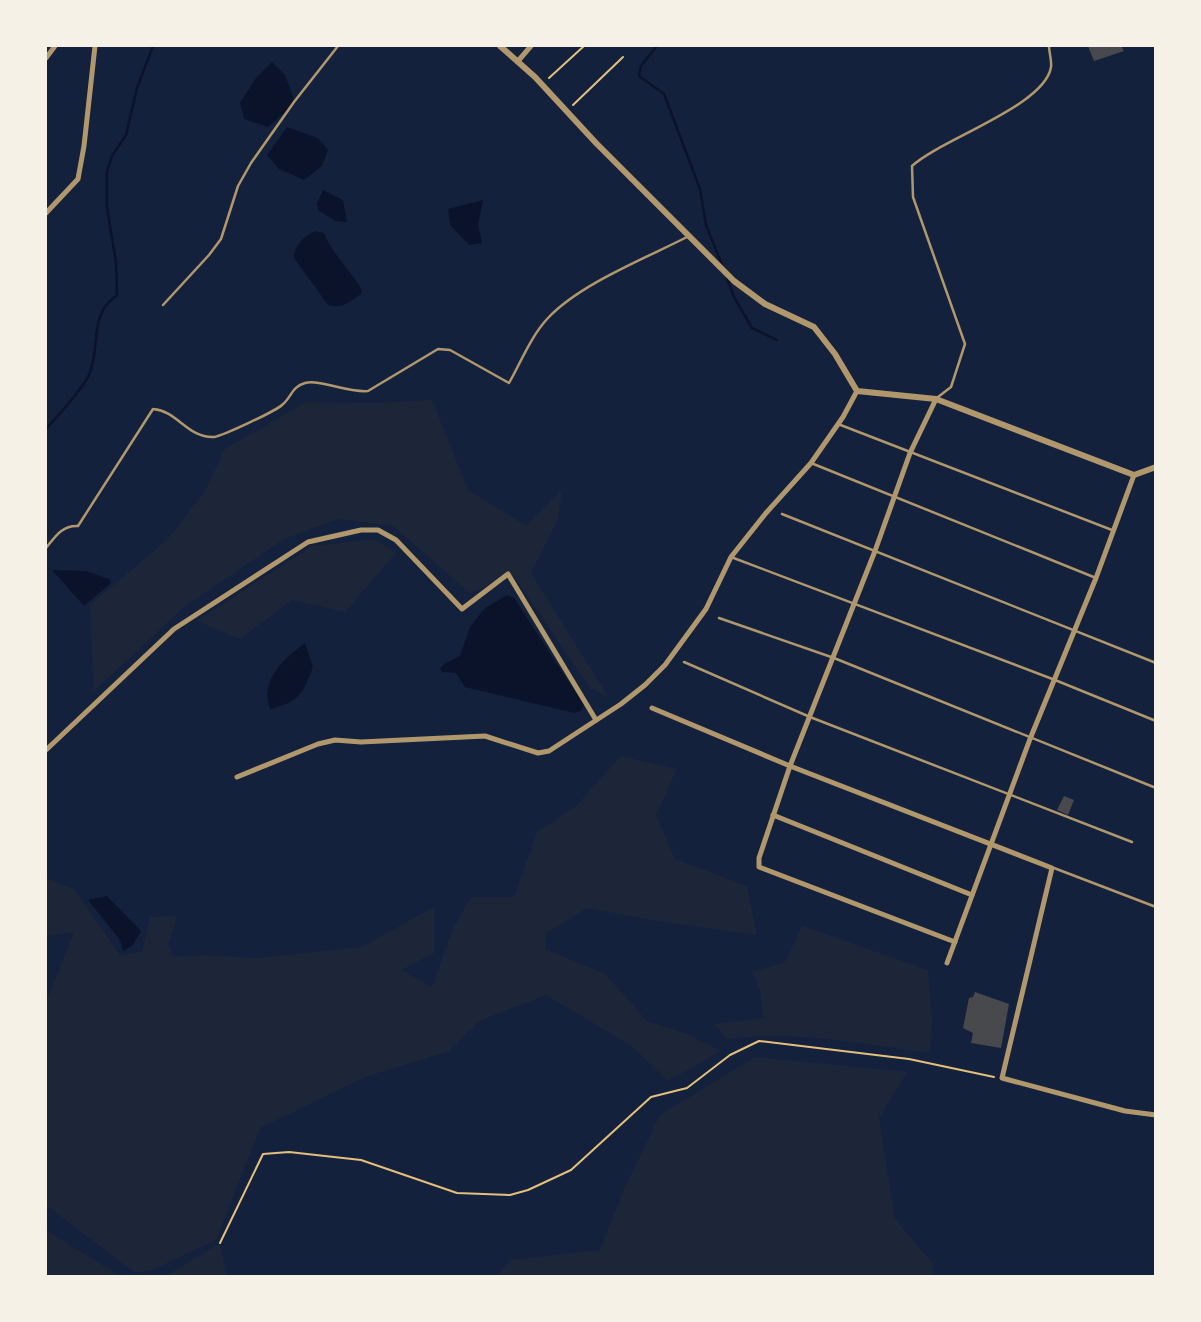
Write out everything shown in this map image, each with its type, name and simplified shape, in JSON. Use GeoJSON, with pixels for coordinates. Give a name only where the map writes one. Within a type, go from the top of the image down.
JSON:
{"type":"FeatureCollection","features":[{"type":"Feature","properties":{"kind":"street"},"geometry":{"type":"LineString","coordinates":[[46,58],[55,46]]}},
{"type":"Feature","properties":{"kind":"street"},"geometry":{"type":"LineString","coordinates":[[46,213],[78,179],[95,46]]}},
{"type":"Feature","properties":{"kind":"street"},"geometry":{"type":"LineString","coordinates":[[500,46],[518,61],[732,278],[765,304],[814,327],[835,354],[857,391]]}},
{"type":"Feature","properties":{"kind":"street"},"geometry":{"type":"LineString","coordinates":[[518,61],[531,46]]}},
{"type":"Feature","properties":{"kind":"street"},"geometry":{"type":"LineString","coordinates":[[857,391],[936,399],[1134,475],[1156,467]]}},
{"type":"Feature","properties":{"kind":"street"},"geometry":{"type":"LineString","coordinates":[[237,777],[318,744],[335,740],[361,742],[485,736],[538,753],[549,751],[645,685],[665,665],[706,609],[731,557],[811,463],[857,391]]}},
{"type":"Feature","properties":{"kind":"street"},"geometry":{"type":"LineString","coordinates":[[936,399],[910,453],[855,604],[790,766],[759,858],[759,867],[955,942]]}},
{"type":"Feature","properties":{"kind":"street"},"geometry":{"type":"LineString","coordinates":[[947,963],[1030,739],[1096,578],[1134,475]]}},
{"type":"Feature","properties":{"kind":"street"},"geometry":{"type":"LineString","coordinates":[[46,750],[174,629],[308,542],[361,530],[378,530],[396,540],[462,609],[508,574],[596,720]]}},
{"type":"Feature","properties":{"kind":"street"},"geometry":{"type":"LineString","coordinates":[[652,708],[790,766],[1052,868],[1002,1078],[1125,1111],[1156,1115]]}},
{"type":"Feature","properties":{"kind":"street"},"geometry":{"type":"LineString","coordinates":[[774,815],[972,895]]}},
{"type":"Feature","properties":{"kind":"lane"},"geometry":{"type":"LineString","coordinates":[[163,305],[221,239],[238,186],[251,163],[338,46]]}},
{"type":"Feature","properties":{"kind":"lane"},"geometry":{"type":"LineString","coordinates":[[936,399],[951,387],[964,344],[913,197],[912,166],[929,152],[989,122],[1041,87],[1051,68],[1049,46]]}},
{"type":"Feature","properties":{"kind":"lane"},"geometry":{"type":"LineString","coordinates":[[46,548],[62,528],[78,526],[153,409],[166,410],[192,432],[215,437],[282,405],[294,388],[307,382],[357,392],[368,391],[438,349],[450,351],[509,383],[536,335],[560,306],[598,282],[690,235]]}},
{"type":"Feature","properties":{"kind":"lane"},"geometry":{"type":"LineString","coordinates":[[838,424],[1112,530]]}},
{"type":"Feature","properties":{"kind":"lane"},"geometry":{"type":"LineString","coordinates":[[811,463],[1096,578]]}},
{"type":"Feature","properties":{"kind":"lane"},"geometry":{"type":"LineString","coordinates":[[782,514],[1156,663]]}},
{"type":"Feature","properties":{"kind":"lane"},"geometry":{"type":"LineString","coordinates":[[731,557],[1156,721]]}},
{"type":"Feature","properties":{"kind":"lane"},"geometry":{"type":"LineString","coordinates":[[719,618],[834,658],[1156,788]]}},
{"type":"Feature","properties":{"kind":"lane"},"geometry":{"type":"LineString","coordinates":[[684,662],[810,717],[1132,842]]}},
{"type":"Feature","properties":{"kind":"lane"},"geometry":{"type":"LineString","coordinates":[[1052,868],[1156,907]]}},
{"type":"Feature","properties":{"kind":"path"},"geometry":{"type":"LineString","coordinates":[[542,85],[584,46]]}},
{"type":"Feature","properties":{"kind":"path"},"geometry":{"type":"LineString","coordinates":[[567,111],[623,57]]}},
{"type":"Feature","properties":{"kind":"path"},"geometry":{"type":"LineString","coordinates":[[220,1243],[263,1154],[289,1152],[361,1160],[457,1193],[510,1195],[570,1170],[651,1097],[687,1087],[730,1055],[759,1041],[909,1059],[1002,1078]]}},
{"type":"Feature","properties":{"kind":"shaded area"},"geometry":{"type":"Polygon","coordinates":[[[272,62],[285,75],[295,103],[268,127],[244,119],[240,103],[256,78],[272,62]]]}},
{"type":"Feature","properties":{"kind":"shaded area"},"geometry":{"type":"Polygon","coordinates":[[[287,127],[318,138],[328,150],[322,166],[304,180],[279,169],[267,155],[287,127]]]}},
{"type":"Feature","properties":{"kind":"shaded area"},"geometry":{"type":"Polygon","coordinates":[[[323,190],[343,200],[347,222],[335,221],[318,210],[317,203],[323,190]]]}},
{"type":"Feature","properties":{"kind":"shaded area"},"geometry":{"type":"Polygon","coordinates":[[[483,200],[478,224],[482,243],[469,245],[450,225],[448,209],[483,200]]]}},
{"type":"Feature","properties":{"kind":"shaded area"},"geometry":{"type":"Polygon","coordinates":[[[316,231],[324,233],[362,290],[361,294],[346,304],[328,305],[294,258],[301,242],[316,231]]]}},
{"type":"Feature","properties":{"kind":"shaded area"},"geometry":{"type":"Polygon","coordinates":[[[432,400],[468,490],[526,526],[562,490],[558,519],[531,573],[609,698],[590,688],[514,576],[470,593],[393,526],[339,519],[284,539],[184,607],[94,691],[90,605],[167,540],[204,493],[225,449],[306,402],[376,403],[432,400]]]}},
{"type":"Feature","properties":{"kind":"shaded area"},"geometry":{"type":"Polygon","coordinates":[[[374,539],[396,553],[345,612],[292,600],[240,639],[197,621],[312,546],[374,539]]]}},
{"type":"Feature","properties":{"kind":"shaded area"},"geometry":{"type":"Polygon","coordinates":[[[52,570],[86,571],[109,579],[111,583],[84,606],[52,570]]]}},
{"type":"Feature","properties":{"kind":"shaded area"},"geometry":{"type":"Polygon","coordinates":[[[507,595],[514,598],[584,705],[581,711],[574,713],[465,687],[456,673],[442,672],[440,669],[460,656],[470,627],[484,609],[507,595]]]}},
{"type":"Feature","properties":{"kind":"shaded area"},"geometry":{"type":"Polygon","coordinates":[[[305,643],[313,667],[303,690],[294,700],[270,709],[267,699],[271,680],[282,663],[305,643]]]}},
{"type":"Feature","properties":{"kind":"shaded area"},"geometry":{"type":"Polygon","coordinates":[[[621,756],[677,769],[656,815],[675,859],[747,886],[757,935],[587,908],[546,933],[545,949],[605,974],[647,1021],[685,1033],[721,1051],[668,1081],[632,1046],[546,995],[479,1021],[447,1052],[365,1077],[260,1128],[216,1240],[152,1270],[135,1273],[46,1205],[46,1002],[74,932],[46,936],[46,878],[74,889],[120,955],[142,952],[150,917],[177,916],[169,944],[173,957],[202,955],[258,958],[362,947],[434,907],[434,953],[401,970],[432,987],[453,929],[471,897],[514,897],[537,832],[576,806],[621,756]]]}},
{"type":"Feature","properties":{"kind":"shaded area"},"geometry":{"type":"Polygon","coordinates":[[[107,896],[141,931],[133,945],[123,951],[120,940],[88,900],[107,896]]]}},
{"type":"Feature","properties":{"kind":"shaded area"},"geometry":{"type":"Polygon","coordinates":[[[802,926],[928,970],[932,1021],[930,1053],[803,1037],[727,1039],[714,1024],[763,1018],[760,991],[752,972],[785,962],[802,926]]]}},
{"type":"Feature","properties":{"kind":"shaded area"},"geometry":{"type":"Polygon","coordinates":[[[755,1057],[907,1072],[879,1118],[895,1219],[934,1265],[932,1276],[497,1276],[510,1260],[600,1250],[624,1189],[660,1115],[755,1057]]]}},
{"type":"Feature","properties":{"kind":"shaded area"},"geometry":{"type":"Polygon","coordinates":[[[46,1230],[120,1276],[46,1276],[46,1230]]]}},
{"type":"Feature","properties":{"kind":"shaded area"},"geometry":{"type":"Polygon","coordinates":[[[220,1243],[226,1276],[166,1276],[220,1243]]]}},
{"type":"Feature","properties":{"kind":"building"},"geometry":{"type":"Polygon","coordinates":[[[1088,46],[1121,46],[1124,51],[1094,61],[1088,46]]]}},
{"type":"Feature","properties":{"kind":"building"},"geometry":{"type":"Polygon","coordinates":[[[1064,796],[1074,800],[1068,815],[1057,810],[1064,796]]]}},
{"type":"Feature","properties":{"kind":"building"},"geometry":{"type":"Polygon","coordinates":[[[975,992],[1009,1004],[1001,1048],[971,1043],[973,1033],[963,1028],[969,998],[973,997],[975,992]]]}},
{"type":"Feature","properties":{"kind":"waterway"},"geometry":{"type":"LineString","coordinates":[[46,429],[74,398],[88,377],[98,323],[106,305],[117,295],[116,262],[107,208],[107,172],[112,156],[126,135],[137,88],[153,46]]}},
{"type":"Feature","properties":{"kind":"waterway"},"geometry":{"type":"LineString","coordinates":[[657,46],[641,66],[639,76],[664,94],[700,189],[706,225],[722,265]]}},
{"type":"Feature","properties":{"kind":"waterway"},"geometry":{"type":"LineString","coordinates":[[727,278],[734,297],[752,328],[777,340]]}}]}
